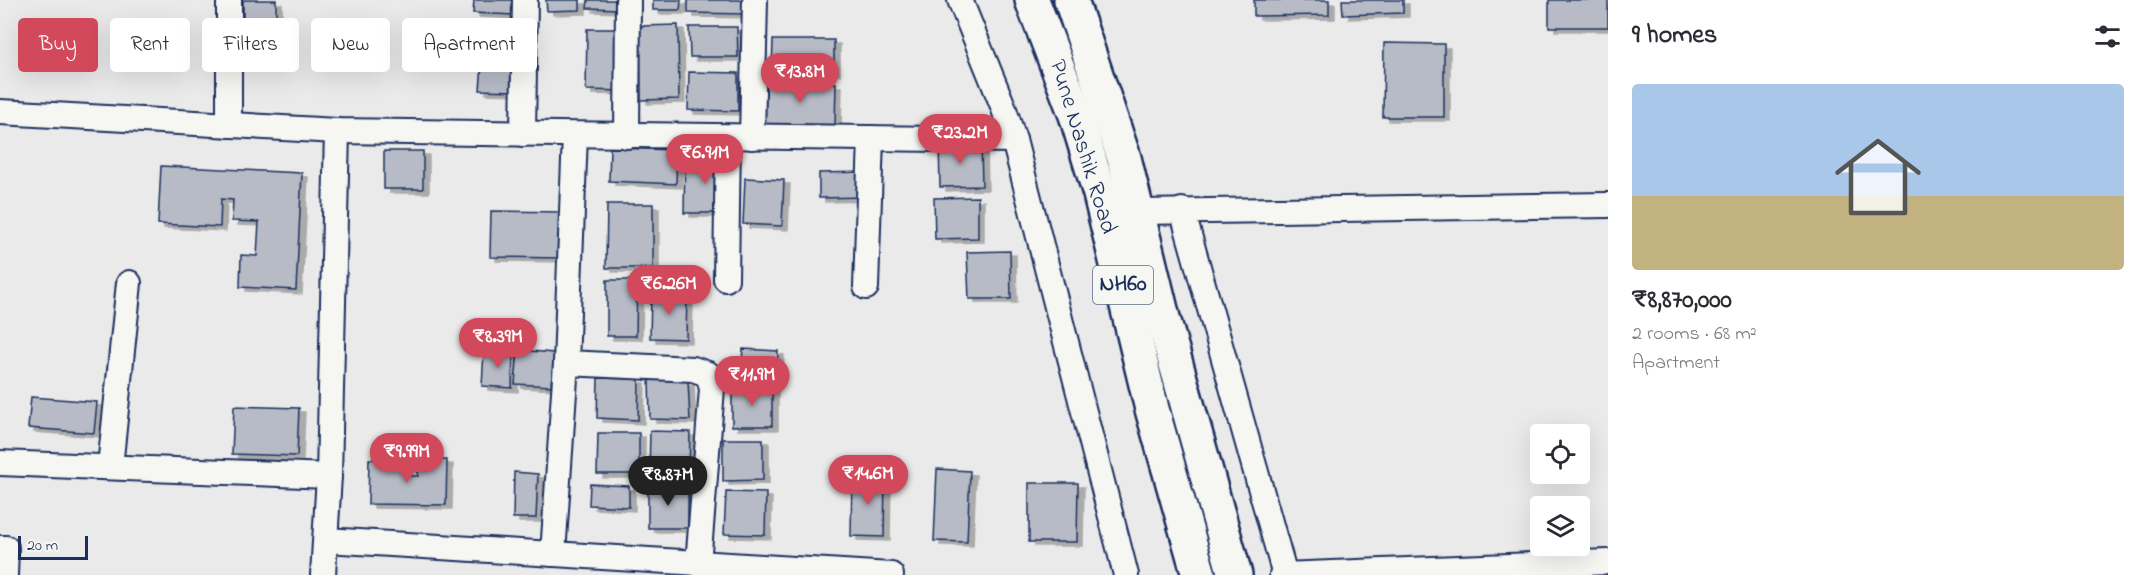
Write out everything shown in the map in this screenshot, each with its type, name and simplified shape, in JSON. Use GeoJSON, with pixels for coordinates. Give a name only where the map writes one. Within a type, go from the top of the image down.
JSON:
{"type":"FeatureCollection","features":[{"type":"Feature","properties":{"kind":"highway","name":"Pune Nashik Road"},"geometry":{"type":"LineString","coordinates":[[1032,0],[1076,115],[1100,194],[1152,409],[1198,575]]}},
{"type":"Feature","properties":{"kind":"highway","name":"Pune Nashik Road"},"geometry":{"type":"LineString","coordinates":[[1071,0],[1092,58],[1139,212],[1163,318],[1235,575]]}},
{"type":"Feature","properties":{"kind":"street"},"geometry":{"type":"LineString","coordinates":[[229,0],[229,125]]}},
{"type":"Feature","properties":{"kind":"street"},"geometry":{"type":"LineString","coordinates":[[523,134],[525,0]]}},
{"type":"Feature","properties":{"kind":"street"},"geometry":{"type":"LineString","coordinates":[[627,136],[628,0]]}},
{"type":"Feature","properties":{"kind":"street"},"geometry":{"type":"LineString","coordinates":[[726,279],[755,0]]}},
{"type":"Feature","properties":{"kind":"street"},"geometry":{"type":"LineString","coordinates":[[960,0],[1003,106],[1014,140],[1126,575]]}},
{"type":"Feature","properties":{"kind":"street"},"geometry":{"type":"LineString","coordinates":[[0,112],[337,130],[1014,140]]}},
{"type":"Feature","properties":{"kind":"street"},"geometry":{"type":"LineString","coordinates":[[323,575],[329,476],[337,130]]}},
{"type":"Feature","properties":{"kind":"street"},"geometry":{"type":"LineString","coordinates":[[553,554],[566,363],[575,135]]}},
{"type":"Feature","properties":{"kind":"street"},"geometry":{"type":"LineString","coordinates":[[866,286],[871,138]]}},
{"type":"Feature","properties":{"kind":"street"},"geometry":{"type":"LineString","coordinates":[[1139,212],[1608,205]]}},
{"type":"Feature","properties":{"kind":"street"},"geometry":{"type":"LineString","coordinates":[[1182,210],[1284,575],[1608,562]]}},
{"type":"Feature","properties":{"kind":"street"},"geometry":{"type":"LineString","coordinates":[[110,467],[129,283]]}},
{"type":"Feature","properties":{"kind":"street"},"geometry":{"type":"LineString","coordinates":[[566,363],[693,369],[708,374],[712,389],[698,564]]}},
{"type":"Feature","properties":{"kind":"street"},"geometry":{"type":"LineString","coordinates":[[0,463],[329,476]]}},
{"type":"Feature","properties":{"kind":"street"},"geometry":{"type":"LineString","coordinates":[[326,540],[845,574],[891,575]]}},
{"type":"Feature","properties":{"kind":"street"},"geometry":{"type":"LineString","coordinates":[[0,548],[6,548],[5,575]]}},
{"type":"Feature","properties":{"kind":"building"},"geometry":{"type":"Polygon","coordinates":[[[243,0],[276,0],[276,18],[243,18],[243,0]]]}},
{"type":"Feature","properties":{"kind":"building"},"geometry":{"type":"Polygon","coordinates":[[[474,0],[515,0],[514,15],[473,13],[474,0]]]}},
{"type":"Feature","properties":{"kind":"building"},"geometry":{"type":"Polygon","coordinates":[[[546,0],[580,0],[580,10],[547,11],[546,0]]]}},
{"type":"Feature","properties":{"kind":"building"},"geometry":{"type":"Polygon","coordinates":[[[588,0],[621,0],[620,9],[587,8],[588,0]]]}},
{"type":"Feature","properties":{"kind":"building"},"geometry":{"type":"Polygon","coordinates":[[[653,0],[681,0],[680,10],[653,10],[653,0]]]}},
{"type":"Feature","properties":{"kind":"building"},"geometry":{"type":"Polygon","coordinates":[[[688,0],[746,0],[746,14],[688,13],[688,0]]]}},
{"type":"Feature","properties":{"kind":"building"},"geometry":{"type":"Polygon","coordinates":[[[1254,0],[1329,0],[1329,15],[1254,16],[1254,0]]]}},
{"type":"Feature","properties":{"kind":"building"},"geometry":{"type":"Polygon","coordinates":[[[1342,0],[1403,0],[1403,13],[1343,15],[1342,0]]]}},
{"type":"Feature","properties":{"kind":"building"},"geometry":{"type":"Polygon","coordinates":[[[1549,0],[1608,0],[1608,27],[1549,27],[1549,0]]]}},
{"type":"Feature","properties":{"kind":"building"},"geometry":{"type":"Polygon","coordinates":[[[678,25],[679,99],[641,100],[640,26],[678,25]]]}},
{"type":"Feature","properties":{"kind":"building"},"geometry":{"type":"Polygon","coordinates":[[[689,27],[737,27],[738,57],[690,57],[689,27]]]}},
{"type":"Feature","properties":{"kind":"building"},"geometry":{"type":"Polygon","coordinates":[[[587,29],[623,29],[622,91],[586,90],[587,29]]]}},
{"type":"Feature","properties":{"kind":"building"},"geometry":{"type":"Polygon","coordinates":[[[773,40],[834,40],[834,71],[772,71],[773,40]]]}},
{"type":"Feature","properties":{"kind":"building"},"geometry":{"type":"Polygon","coordinates":[[[1384,43],[1444,44],[1444,117],[1383,117],[1384,43]]]}},
{"type":"Feature","properties":{"kind":"building"},"geometry":{"type":"Polygon","coordinates":[[[481,72],[519,72],[518,91],[480,90],[481,72]]]}},
{"type":"Feature","properties":{"kind":"building"},"geometry":{"type":"Polygon","coordinates":[[[689,72],[738,73],[738,111],[688,110],[689,72]]]}},
{"type":"Feature","properties":{"kind":"building"},"geometry":{"type":"Polygon","coordinates":[[[766,82],[836,83],[835,126],[765,125],[766,82]]]}},
{"type":"Feature","properties":{"kind":"building"},"geometry":{"type":"Polygon","coordinates":[[[981,142],[982,186],[940,187],[939,143],[981,142]]]}},
{"type":"Feature","properties":{"kind":"building"},"geometry":{"type":"Polygon","coordinates":[[[610,148],[677,150],[676,184],[609,181],[610,148]]]}},
{"type":"Feature","properties":{"kind":"building"},"geometry":{"type":"Polygon","coordinates":[[[384,151],[423,151],[423,189],[384,189],[384,151]]]}},
{"type":"Feature","properties":{"kind":"building"},"geometry":{"type":"Polygon","coordinates":[[[685,157],[726,157],[726,213],[684,213],[685,157]]]}},
{"type":"Feature","properties":{"kind":"building"},"geometry":{"type":"Polygon","coordinates":[[[161,166],[302,173],[296,290],[240,287],[241,255],[257,256],[259,222],[232,221],[233,200],[221,199],[220,227],[158,224],[161,166]]]}},
{"type":"Feature","properties":{"kind":"building"},"geometry":{"type":"Polygon","coordinates":[[[864,172],[865,197],[819,198],[819,173],[864,172]]]}},
{"type":"Feature","properties":{"kind":"building"},"geometry":{"type":"Polygon","coordinates":[[[745,178],[784,180],[782,226],[743,224],[745,178]]]}},
{"type":"Feature","properties":{"kind":"building"},"geometry":{"type":"Polygon","coordinates":[[[978,197],[978,238],[935,239],[934,198],[978,197]]]}},
{"type":"Feature","properties":{"kind":"building"},"geometry":{"type":"Polygon","coordinates":[[[607,204],[653,204],[653,268],[606,268],[607,204]]]}},
{"type":"Feature","properties":{"kind":"building"},"geometry":{"type":"Polygon","coordinates":[[[491,211],[562,212],[561,258],[490,257],[491,211]]]}},
{"type":"Feature","properties":{"kind":"building"},"geometry":{"type":"Polygon","coordinates":[[[1010,251],[1011,299],[969,299],[967,252],[1010,251]]]}},
{"type":"Feature","properties":{"kind":"building"},"geometry":{"type":"Polygon","coordinates":[[[607,280],[637,280],[636,336],[607,336],[607,280]]]}},
{"type":"Feature","properties":{"kind":"building"},"geometry":{"type":"Polygon","coordinates":[[[651,294],[687,294],[686,339],[650,338],[651,294]]]}},
{"type":"Feature","properties":{"kind":"building"},"geometry":{"type":"Polygon","coordinates":[[[743,349],[778,351],[777,374],[741,371],[743,349]]]}},
{"type":"Feature","properties":{"kind":"building"},"geometry":{"type":"Polygon","coordinates":[[[484,350],[513,351],[512,388],[482,386],[484,350]]]}},
{"type":"Feature","properties":{"kind":"building"},"geometry":{"type":"Polygon","coordinates":[[[518,350],[554,353],[551,386],[515,384],[518,350]]]}},
{"type":"Feature","properties":{"kind":"building"},"geometry":{"type":"Polygon","coordinates":[[[598,378],[639,379],[638,420],[597,418],[598,378]]]}},
{"type":"Feature","properties":{"kind":"building"},"geometry":{"type":"Polygon","coordinates":[[[649,378],[688,381],[690,420],[650,419],[649,378]]]}},
{"type":"Feature","properties":{"kind":"building"},"geometry":{"type":"Polygon","coordinates":[[[732,388],[772,388],[772,426],[732,426],[732,388]]]}},
{"type":"Feature","properties":{"kind":"building"},"geometry":{"type":"Polygon","coordinates":[[[31,397],[97,402],[94,433],[28,428],[31,397]]]}},
{"type":"Feature","properties":{"kind":"building"},"geometry":{"type":"Polygon","coordinates":[[[234,406],[299,408],[297,456],[232,454],[234,406]]]}},
{"type":"Feature","properties":{"kind":"building"},"geometry":{"type":"Polygon","coordinates":[[[650,431],[690,432],[689,475],[649,474],[650,431]]]}},
{"type":"Feature","properties":{"kind":"building"},"geometry":{"type":"Polygon","coordinates":[[[598,433],[639,433],[639,474],[597,474],[598,433]]]}},
{"type":"Feature","properties":{"kind":"building"},"geometry":{"type":"Polygon","coordinates":[[[723,439],[763,439],[763,480],[723,481],[723,439]]]}},
{"type":"Feature","properties":{"kind":"building"},"geometry":{"type":"Polygon","coordinates":[[[369,459],[398,460],[398,468],[404,469],[404,476],[418,476],[418,469],[422,469],[423,460],[447,460],[446,505],[368,504],[369,459]]]}},
{"type":"Feature","properties":{"kind":"building"},"geometry":{"type":"Polygon","coordinates":[[[937,469],[970,471],[967,542],[934,541],[937,469]]]}},
{"type":"Feature","properties":{"kind":"building"},"geometry":{"type":"Polygon","coordinates":[[[514,472],[538,474],[536,518],[513,518],[514,472]]]}},
{"type":"Feature","properties":{"kind":"building"},"geometry":{"type":"Polygon","coordinates":[[[852,475],[885,476],[884,537],[851,536],[852,475]]]}},
{"type":"Feature","properties":{"kind":"building"},"geometry":{"type":"Polygon","coordinates":[[[1029,483],[1078,483],[1077,542],[1029,542],[1029,483]]]}},
{"type":"Feature","properties":{"kind":"building"},"geometry":{"type":"Polygon","coordinates":[[[590,484],[629,486],[629,507],[589,505],[590,484]]]}},
{"type":"Feature","properties":{"kind":"building"},"geometry":{"type":"Polygon","coordinates":[[[688,486],[688,528],[648,528],[648,487],[688,486]]]}},
{"type":"Feature","properties":{"kind":"building"},"geometry":{"type":"Polygon","coordinates":[[[726,492],[766,493],[765,535],[724,534],[726,492]]]}}]}
